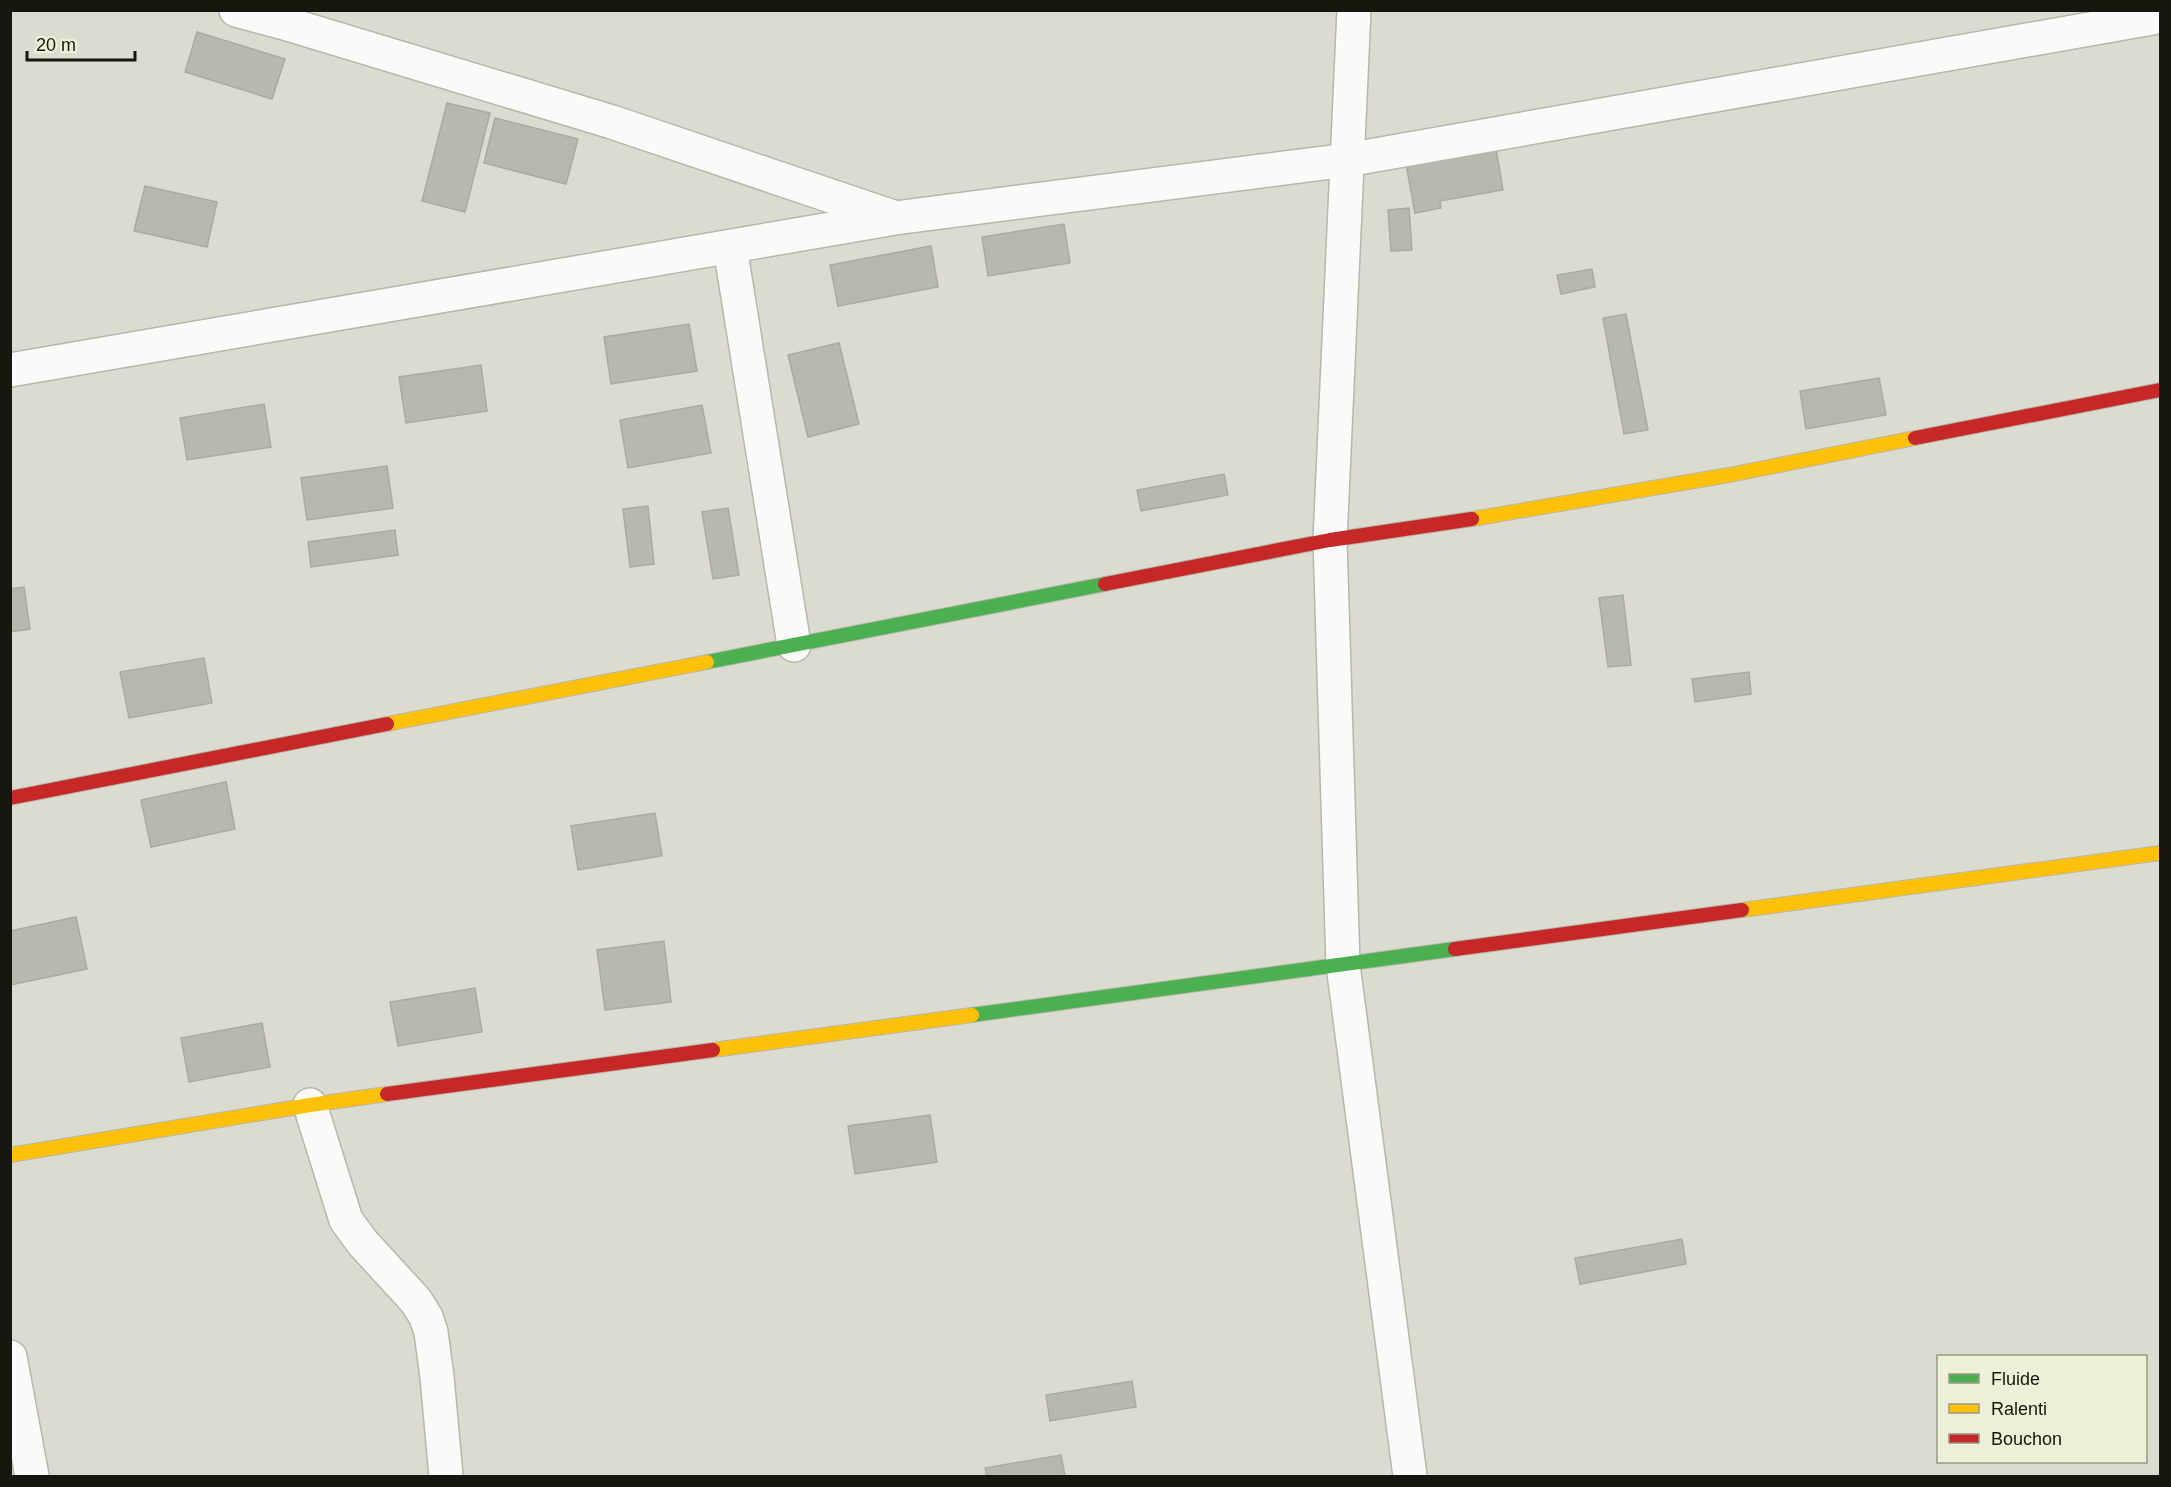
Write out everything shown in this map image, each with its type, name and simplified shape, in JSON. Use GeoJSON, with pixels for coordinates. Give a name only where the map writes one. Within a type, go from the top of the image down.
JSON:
{"type":"FeatureCollection","features":[{"type":"Feature","properties":{"kind":"street"},"geometry":{"type":"LineString","coordinates":[[236,10],[612,122],[895,218]]}},
{"type":"Feature","properties":{"kind":"street"},"geometry":{"type":"LineString","coordinates":[[1354,10],[1330,540],[1343,965],[1410,1476]]}},
{"type":"Feature","properties":{"kind":"street"},"geometry":{"type":"LineString","coordinates":[[10,370],[895,218],[1347,160],[2152,18]]}},
{"type":"Feature","properties":{"kind":"street"},"geometry":{"type":"LineString","coordinates":[[730,247],[794,645]]}},
{"type":"Feature","properties":{"kind":"street"},"geometry":{"type":"LineString","coordinates":[[10,798],[1330,540],[1457,522],[1729,475],[2160,390]]}},
{"type":"Feature","properties":{"kind":"street"},"geometry":{"type":"LineString","coordinates":[[10,1155],[310,1105],[2160,852]]}},
{"type":"Feature","properties":{"kind":"street"},"geometry":{"type":"LineString","coordinates":[[310,1105],[346,1220],[362,1242],[416,1301],[426,1317],[431,1332],[437,1377],[446,1476]]}},
{"type":"Feature","properties":{"kind":"street"},"geometry":{"type":"LineString","coordinates":[[10,1357],[32,1476]]}},
{"type":"Feature","properties":{"kind":"building"},"geometry":{"type":"Polygon","coordinates":[[[197,32],[285,59],[272,99],[185,72],[197,32]]]}},
{"type":"Feature","properties":{"kind":"building"},"geometry":{"type":"Polygon","coordinates":[[[447,103],[490,113],[465,212],[422,201],[447,103]]]}},
{"type":"Feature","properties":{"kind":"building"},"geometry":{"type":"Polygon","coordinates":[[[495,118],[578,139],[566,184],[484,163],[495,118]]]}},
{"type":"Feature","properties":{"kind":"building"},"geometry":{"type":"Polygon","coordinates":[[[1496,149],[1503,190],[1440,201],[1441,208],[1415,213],[1406,164],[1496,149]]]}},
{"type":"Feature","properties":{"kind":"building"},"geometry":{"type":"Polygon","coordinates":[[[145,186],[217,202],[207,247],[134,231],[145,186]]]}},
{"type":"Feature","properties":{"kind":"building"},"geometry":{"type":"Polygon","coordinates":[[[1409,208],[1412,250],[1391,251],[1388,210],[1409,208]]]}},
{"type":"Feature","properties":{"kind":"building"},"geometry":{"type":"Polygon","coordinates":[[[1064,224],[1070,263],[988,276],[982,237],[1064,224]]]}},
{"type":"Feature","properties":{"kind":"building"},"geometry":{"type":"Polygon","coordinates":[[[931,246],[938,287],[838,306],[830,265],[931,246]]]}},
{"type":"Feature","properties":{"kind":"building"},"geometry":{"type":"Polygon","coordinates":[[[1592,269],[1595,287],[1561,294],[1557,275],[1592,269]]]}},
{"type":"Feature","properties":{"kind":"building"},"geometry":{"type":"Polygon","coordinates":[[[1626,314],[1648,430],[1624,434],[1603,318],[1626,314]]]}},
{"type":"Feature","properties":{"kind":"building"},"geometry":{"type":"Polygon","coordinates":[[[689,324],[697,371],[611,384],[604,337],[689,324]]]}},
{"type":"Feature","properties":{"kind":"building"},"geometry":{"type":"Polygon","coordinates":[[[839,343],[859,424],[808,437],[788,355],[839,343]]]}},
{"type":"Feature","properties":{"kind":"building"},"geometry":{"type":"Polygon","coordinates":[[[481,365],[487,411],[406,423],[399,377],[481,365]]]}},
{"type":"Feature","properties":{"kind":"building"},"geometry":{"type":"Polygon","coordinates":[[[1879,378],[1886,415],[1806,429],[1800,391],[1879,378]]]}},
{"type":"Feature","properties":{"kind":"building"},"geometry":{"type":"Polygon","coordinates":[[[264,404],[271,447],[187,460],[180,418],[264,404]]]}},
{"type":"Feature","properties":{"kind":"building"},"geometry":{"type":"Polygon","coordinates":[[[702,405],[711,453],[628,468],[620,420],[702,405]]]}},
{"type":"Feature","properties":{"kind":"building"},"geometry":{"type":"Polygon","coordinates":[[[387,466],[393,508],[307,520],[301,478],[387,466]]]}},
{"type":"Feature","properties":{"kind":"building"},"geometry":{"type":"Polygon","coordinates":[[[1224,474],[1228,495],[1141,511],[1137,490],[1224,474]]]}},
{"type":"Feature","properties":{"kind":"building"},"geometry":{"type":"Polygon","coordinates":[[[648,506],[654,564],[630,567],[623,509],[648,506]]]}},
{"type":"Feature","properties":{"kind":"building"},"geometry":{"type":"Polygon","coordinates":[[[728,508],[739,575],[713,579],[702,512],[728,508]]]}},
{"type":"Feature","properties":{"kind":"building"},"geometry":{"type":"Polygon","coordinates":[[[395,530],[398,555],[311,567],[308,542],[395,530]]]}},
{"type":"Feature","properties":{"kind":"building"},"geometry":{"type":"Polygon","coordinates":[[[24,587],[30,629],[10,632],[10,589],[24,587]]]}},
{"type":"Feature","properties":{"kind":"building"},"geometry":{"type":"Polygon","coordinates":[[[1623,595],[1631,665],[1608,667],[1599,598],[1623,595]]]}},
{"type":"Feature","properties":{"kind":"building"},"geometry":{"type":"Polygon","coordinates":[[[204,658],[212,703],[129,718],[120,672],[204,658]]]}},
{"type":"Feature","properties":{"kind":"building"},"geometry":{"type":"Polygon","coordinates":[[[1749,672],[1751,694],[1695,702],[1692,679],[1749,672]]]}},
{"type":"Feature","properties":{"kind":"building"},"geometry":{"type":"Polygon","coordinates":[[[226,782],[235,829],[151,847],[141,800],[226,782]]]}},
{"type":"Feature","properties":{"kind":"building"},"geometry":{"type":"Polygon","coordinates":[[[655,813],[662,856],[578,870],[571,826],[655,813]]]}},
{"type":"Feature","properties":{"kind":"building"},"geometry":{"type":"Polygon","coordinates":[[[76,917],[87,969],[10,985],[10,931],[76,917]]]}},
{"type":"Feature","properties":{"kind":"building"},"geometry":{"type":"Polygon","coordinates":[[[664,941],[671,1002],[605,1010],[597,950],[664,941]]]}},
{"type":"Feature","properties":{"kind":"building"},"geometry":{"type":"Polygon","coordinates":[[[475,988],[482,1032],[398,1046],[390,1002],[475,988]]]}},
{"type":"Feature","properties":{"kind":"building"},"geometry":{"type":"Polygon","coordinates":[[[262,1023],[270,1067],[189,1082],[181,1038],[262,1023]]]}},
{"type":"Feature","properties":{"kind":"building"},"geometry":{"type":"Polygon","coordinates":[[[930,1115],[937,1162],[855,1174],[848,1126],[930,1115]]]}},
{"type":"Feature","properties":{"kind":"building"},"geometry":{"type":"Polygon","coordinates":[[[1682,1239],[1686,1264],[1580,1284],[1575,1258],[1682,1239]]]}},
{"type":"Feature","properties":{"kind":"building"},"geometry":{"type":"Polygon","coordinates":[[[1132,1381],[1136,1407],[1050,1421],[1046,1395],[1132,1381]]]}},
{"type":"Feature","properties":{"kind":"building"},"geometry":{"type":"Polygon","coordinates":[[[1061,1455],[1065,1476],[987,1476],[985,1468],[1061,1455]]]}},
{"type":"Feature","properties":{"kind":"traffic: fast"},"geometry":{"type":"LineString","coordinates":[[707,662],[1105,584]]}},
{"type":"Feature","properties":{"kind":"traffic: fast"},"geometry":{"type":"LineString","coordinates":[[972,1015],[1455,949]]}},
{"type":"Feature","properties":{"kind":"traffic: slow"},"geometry":{"type":"LineString","coordinates":[[1472,519],[1729,475],[1915,438]]}},
{"type":"Feature","properties":{"kind":"traffic: slow"},"geometry":{"type":"LineString","coordinates":[[387,724],[707,662]]}},
{"type":"Feature","properties":{"kind":"traffic: slow"},"geometry":{"type":"LineString","coordinates":[[1742,910],[2160,853]]}},
{"type":"Feature","properties":{"kind":"traffic: slow"},"geometry":{"type":"LineString","coordinates":[[713,1050],[972,1015]]}},
{"type":"Feature","properties":{"kind":"traffic: slow"},"geometry":{"type":"LineString","coordinates":[[10,1155],[387,1094]]}},
{"type":"Feature","properties":{"kind":"traffic: jam"},"geometry":{"type":"LineString","coordinates":[[1915,438],[2160,390]]}},
{"type":"Feature","properties":{"kind":"traffic: jam"},"geometry":{"type":"LineString","coordinates":[[1105,584],[1330,540],[1472,519]]}},
{"type":"Feature","properties":{"kind":"traffic: jam"},"geometry":{"type":"LineString","coordinates":[[10,798],[387,724]]}},
{"type":"Feature","properties":{"kind":"traffic: jam"},"geometry":{"type":"LineString","coordinates":[[1455,949],[1742,910]]}},
{"type":"Feature","properties":{"kind":"traffic: jam"},"geometry":{"type":"LineString","coordinates":[[387,1094],[713,1050]]}}]}
